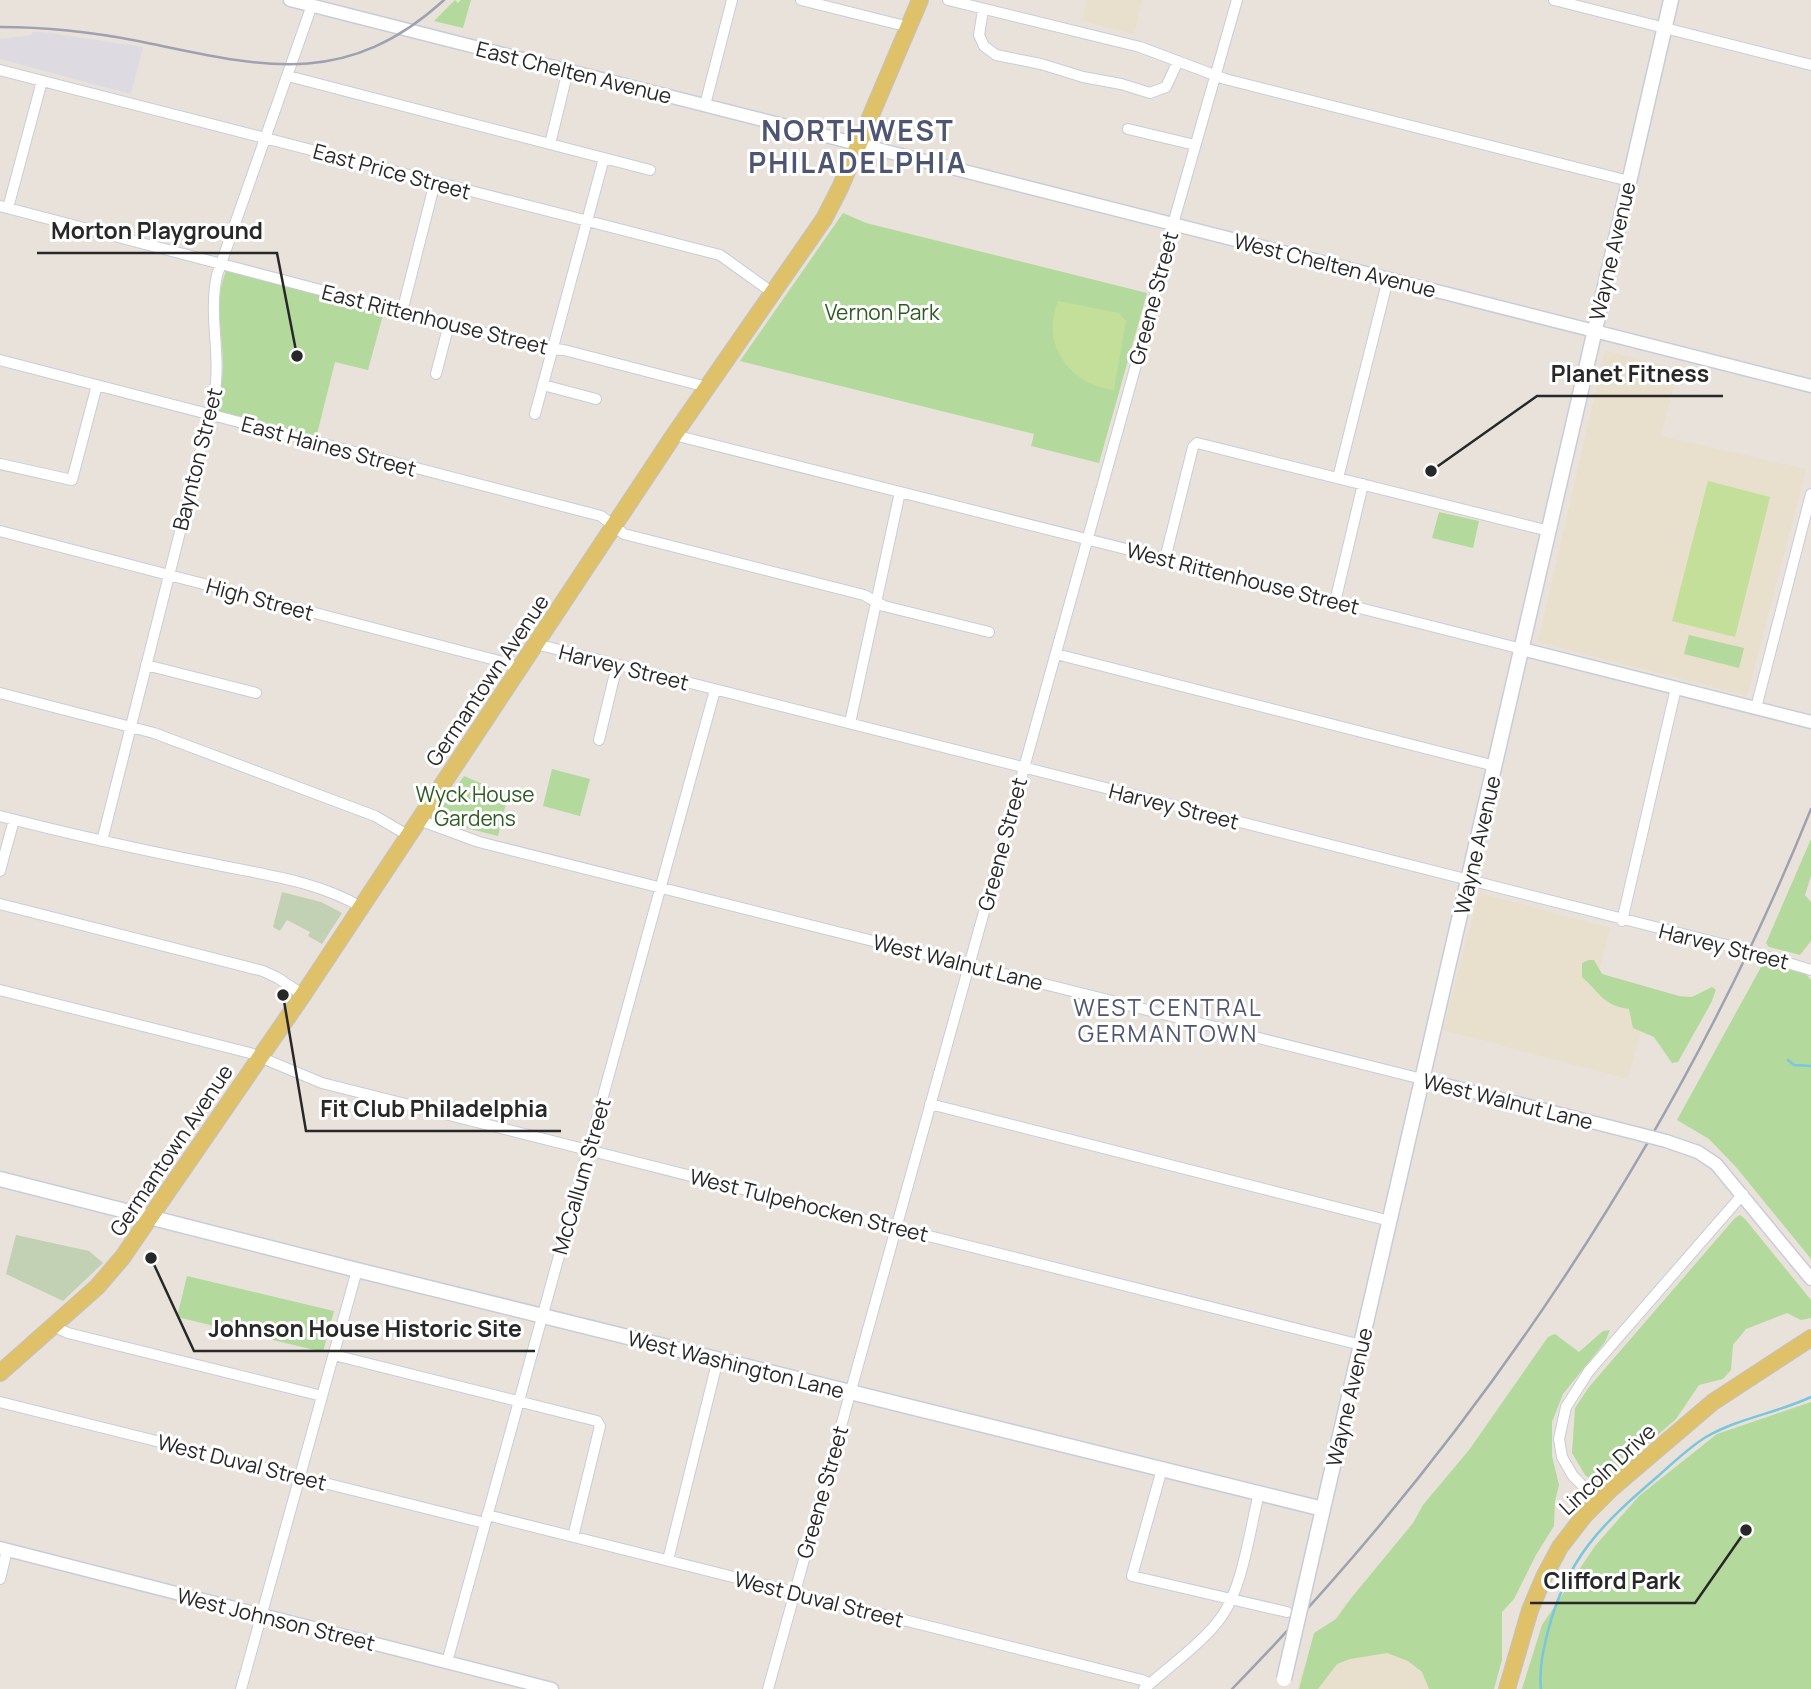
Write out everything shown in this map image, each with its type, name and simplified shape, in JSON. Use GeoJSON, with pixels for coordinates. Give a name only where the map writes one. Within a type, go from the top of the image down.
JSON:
{"type":"FeatureCollection","features":[{"type":"Feature","properties":{"kind":"main road","name":"Germantown Avenue"},"geometry":{"type":"LineString","coordinates":[[0,1373],[109,1274],[150,1218],[303,995],[674,435],[824,219],[859,145],[920,0]]}},
{"type":"Feature","properties":{"kind":"main road","name":"Wayne Avenue"},"geometry":{"type":"LineString","coordinates":[[1282,1684],[1671,0]]}},
{"type":"Feature","properties":{"kind":"main road","name":"West Washington Lane"},"geometry":{"type":"LineString","coordinates":[[0,1179],[1323,1509]]}},
{"type":"Feature","properties":{"kind":"main road","name":"Lincoln Drive"},"geometry":{"type":"LineString","coordinates":[[1507,1689],[1530,1610],[1544,1577],[1571,1531],[1598,1502],[1713,1402],[1811,1338]]}},
{"type":"Feature","properties":{"kind":"street","name":"East Chelten Avenue"},"geometry":{"type":"LineString","coordinates":[[290,0],[313,3],[859,145]]}},
{"type":"Feature","properties":{"kind":"street"},"geometry":{"type":"LineString","coordinates":[[705,105],[732,0]]}},
{"type":"Feature","properties":{"kind":"street"},"geometry":{"type":"LineString","coordinates":[[801,0],[909,27]]}},
{"type":"Feature","properties":{"kind":"street"},"geometry":{"type":"LineString","coordinates":[[948,0],[1140,47],[1215,76],[1629,181]]}},
{"type":"Feature","properties":{"kind":"street","name":"Greene Street"},"geometry":{"type":"LineString","coordinates":[[768,1689],[1237,0]]}},
{"type":"Feature","properties":{"kind":"street"},"geometry":{"type":"LineString","coordinates":[[1554,0],[1811,65]]}},
{"type":"Feature","properties":{"kind":"street","name":"Baynton Street"},"geometry":{"type":"LineString","coordinates":[[102,841],[217,377],[212,314],[215,285],[313,3]]}},
{"type":"Feature","properties":{"kind":"street"},"geometry":{"type":"LineString","coordinates":[[983,10],[978,30],[980,38],[987,50],[1002,57],[1041,64],[1150,93],[1166,87],[1178,61]]}},
{"type":"Feature","properties":{"kind":"street","name":"East Price Street"},"geometry":{"type":"LineString","coordinates":[[0,70],[720,255],[773,293]]}},
{"type":"Feature","properties":{"kind":"street"},"geometry":{"type":"LineString","coordinates":[[550,144],[568,71]]}},
{"type":"Feature","properties":{"kind":"street"},"geometry":{"type":"LineString","coordinates":[[288,76],[650,170]]}},
{"type":"Feature","properties":{"kind":"street"},"geometry":{"type":"LineString","coordinates":[[4,207],[41,80]]}},
{"type":"Feature","properties":{"kind":"street"},"geometry":{"type":"LineString","coordinates":[[1128,129],[1195,145]]}},
{"type":"Feature","properties":{"kind":"street","name":"West Chelten Avenue"},"geometry":{"type":"LineString","coordinates":[[859,145],[1811,386]]}},
{"type":"Feature","properties":{"kind":"street"},"geometry":{"type":"LineString","coordinates":[[535,414],[604,158]]}},
{"type":"Feature","properties":{"kind":"street"},"geometry":{"type":"LineString","coordinates":[[402,312],[435,182]]}},
{"type":"Feature","properties":{"kind":"street","name":"East Rittenhouse Street"},"geometry":{"type":"LineString","coordinates":[[4,207],[542,348],[564,350],[708,387]]}},
{"type":"Feature","properties":{"kind":"street"},"geometry":{"type":"LineString","coordinates":[[1338,478],[1388,279]]}},
{"type":"Feature","properties":{"kind":"street"},"geometry":{"type":"LineString","coordinates":[[436,374],[449,324]]}},
{"type":"Feature","properties":{"kind":"street","name":"East Haines Street"},"geometry":{"type":"LineString","coordinates":[[0,360],[601,516],[624,534],[864,595],[884,606],[989,632]]}},
{"type":"Feature","properties":{"kind":"street"},"geometry":{"type":"LineString","coordinates":[[0,464],[72,480],[97,385]]}},
{"type":"Feature","properties":{"kind":"street"},"geometry":{"type":"LineString","coordinates":[[543,385],[596,399]]}},
{"type":"Feature","properties":{"kind":"street","name":"West Rittenhouse Street"},"geometry":{"type":"LineString","coordinates":[[674,435],[1811,722]]}},
{"type":"Feature","properties":{"kind":"street"},"geometry":{"type":"LineString","coordinates":[[1165,559],[1195,443],[1549,531]]}},
{"type":"Feature","properties":{"kind":"street"},"geometry":{"type":"LineString","coordinates":[[1335,602],[1363,484]]}},
{"type":"Feature","properties":{"kind":"street"},"geometry":{"type":"LineString","coordinates":[[850,723],[900,492]]}},
{"type":"Feature","properties":{"kind":"street"},"geometry":{"type":"LineString","coordinates":[[1756,708],[1811,494]]}},
{"type":"Feature","properties":{"kind":"street","name":"High Street"},"geometry":{"type":"LineString","coordinates":[[0,531],[507,663],[520,670]]}},
{"type":"Feature","properties":{"kind":"street","name":"Harvey Street"},"geometry":{"type":"LineString","coordinates":[[536,645],[1761,954],[1811,970]]}},
{"type":"Feature","properties":{"kind":"street"},"geometry":{"type":"LineString","coordinates":[[1056,654],[1495,766]]}},
{"type":"Feature","properties":{"kind":"street"},"geometry":{"type":"LineString","coordinates":[[146,665],[256,693]]}},
{"type":"Feature","properties":{"kind":"street"},"geometry":{"type":"LineString","coordinates":[[599,740],[617,665]]}},
{"type":"Feature","properties":{"kind":"street"},"geometry":{"type":"LineString","coordinates":[[1622,921],[1676,688]]}},
{"type":"Feature","properties":{"kind":"street","name":"McCallum Street"},"geometry":{"type":"LineString","coordinates":[[447,1662],[715,690]]}},
{"type":"Feature","properties":{"kind":"street"},"geometry":{"type":"LineString","coordinates":[[0,693],[154,733],[375,816],[409,836]]}},
{"type":"Feature","properties":{"kind":"street"},"geometry":{"type":"LineString","coordinates":[[0,816],[293,882],[335,894],[361,907]]}},
{"type":"Feature","properties":{"kind":"street"},"geometry":{"type":"LineString","coordinates":[[0,871],[14,820]]}},
{"type":"Feature","properties":{"kind":"street","name":"West Walnut Lane"},"geometry":{"type":"LineString","coordinates":[[419,820],[468,839],[1686,1147],[1707,1158],[1723,1171],[1807,1274]]}},
{"type":"Feature","properties":{"kind":"street"},"geometry":{"type":"LineString","coordinates":[[0,904],[263,971],[303,995]]}},
{"type":"Feature","properties":{"kind":"street","name":"West Tulpehocken Street"},"geometry":{"type":"LineString","coordinates":[[0,990],[260,1056],[323,1083],[1361,1345]]}},
{"type":"Feature","properties":{"kind":"street"},"geometry":{"type":"LineString","coordinates":[[930,1104],[1390,1221]]}},
{"type":"Feature","properties":{"kind":"street"},"geometry":{"type":"LineString","coordinates":[[1598,1502],[1573,1476],[1562,1457],[1560,1428],[1570,1399],[1589,1371],[1743,1194]]}},
{"type":"Feature","properties":{"kind":"street"},"geometry":{"type":"LineString","coordinates":[[240,1689],[358,1270]]}},
{"type":"Feature","properties":{"kind":"street"},"geometry":{"type":"LineString","coordinates":[[53,1326],[68,1333],[322,1396]]}},
{"type":"Feature","properties":{"kind":"street"},"geometry":{"type":"LineString","coordinates":[[334,1355],[600,1423],[573,1537]]}},
{"type":"Feature","properties":{"kind":"street"},"geometry":{"type":"LineString","coordinates":[[668,1560],[718,1359]]}},
{"type":"Feature","properties":{"kind":"street","name":"West Duval Street"},"geometry":{"type":"LineString","coordinates":[[0,1402],[300,1476],[668,1560],[1142,1679],[1147,1686]]}},
{"type":"Feature","properties":{"kind":"street"},"geometry":{"type":"LineString","coordinates":[[1162,1469],[1132,1576],[1287,1612]]}},
{"type":"Feature","properties":{"kind":"street"},"geometry":{"type":"LineString","coordinates":[[1147,1686],[1222,1617],[1231,1599],[1259,1493]]}},
{"type":"Feature","properties":{"kind":"street"},"geometry":{"type":"LineString","coordinates":[[0,1579],[4,1549]]}},
{"type":"Feature","properties":{"kind":"street","name":"West Johnson Street"},"geometry":{"type":"LineString","coordinates":[[4,1549],[552,1689]]}},
{"type":"Feature","properties":{"kind":"shaded area"},"geometry":{"type":"Polygon","coordinates":[[[1083,0],[1142,0],[1134,34],[1082,21],[1086,1],[1083,0]]]}},
{"type":"Feature","properties":{"kind":"shaded area"},"geometry":{"type":"Polygon","coordinates":[[[33,32],[143,47],[131,94],[0,59],[0,39],[31,35],[33,32]]]}},
{"type":"Feature","properties":{"kind":"shaded area"},"geometry":{"type":"Polygon","coordinates":[[[1605,351],[1678,369],[1661,436],[1806,469],[1747,696],[1538,642],[1605,351]]]}},
{"type":"Feature","properties":{"kind":"shaded area"},"geometry":{"type":"Polygon","coordinates":[[[1479,893],[1610,928],[1594,990],[1648,1004],[1628,1079],[1443,1030],[1479,893]]]}},
{"type":"Feature","properties":{"kind":"shaded area"},"geometry":{"type":"Polygon","coordinates":[[[1347,1601],[1438,1689],[1298,1689],[1301,1674],[1314,1648],[1347,1601]]]}},
{"type":"Feature","properties":{"kind":"green space"},"geometry":{"type":"Polygon","coordinates":[[[455,0],[458,3],[461,0],[471,0],[463,28],[434,21],[455,0]]]}},
{"type":"Feature","properties":{"kind":"green space","name":"Vernon Park"},"geometry":{"type":"Polygon","coordinates":[[[843,213],[866,223],[1147,293],[1099,463],[1031,446],[1034,434],[740,361],[843,213]]]}},
{"type":"Feature","properties":{"kind":"green space"},"geometry":{"type":"Polygon","coordinates":[[[226,271],[384,311],[368,370],[335,362],[316,438],[218,411],[223,366],[219,306],[226,271]]]}},
{"type":"Feature","properties":{"kind":"green space"},"geometry":{"type":"Polygon","coordinates":[[[1058,301],[1119,313],[1126,321],[1114,390],[1084,380],[1062,359],[1053,332],[1053,317],[1058,301]]]}},
{"type":"Feature","properties":{"kind":"green space"},"geometry":{"type":"Polygon","coordinates":[[[1708,481],[1770,497],[1735,637],[1672,621],[1708,481]]]}},
{"type":"Feature","properties":{"kind":"green space"},"geometry":{"type":"Polygon","coordinates":[[[1439,512],[1479,521],[1473,548],[1432,538],[1439,512]]]}},
{"type":"Feature","properties":{"kind":"green space"},"geometry":{"type":"Polygon","coordinates":[[[1689,635],[1744,648],[1739,668],[1684,654],[1689,635]]]}},
{"type":"Feature","properties":{"kind":"green space"},"geometry":{"type":"Polygon","coordinates":[[[552,769],[590,779],[580,816],[543,806],[552,769]]]}},
{"type":"Feature","properties":{"kind":"green space","name":"Wyck House Gardens"},"geometry":{"type":"Polygon","coordinates":[[[464,776],[508,795],[498,836],[436,816],[464,776]]]}},
{"type":"Feature","properties":{"kind":"green space"},"geometry":{"type":"Polygon","coordinates":[[[1811,839],[1811,876],[1805,895],[1811,902],[1811,941],[1800,955],[1769,947],[1766,943],[1811,839]]]}},
{"type":"Feature","properties":{"kind":"green space"},"geometry":{"type":"Polygon","coordinates":[[[282,892],[321,902],[342,913],[322,944],[308,936],[310,932],[287,920],[280,931],[273,927],[282,892]]]}},
{"type":"Feature","properties":{"kind":"green space"},"geometry":{"type":"Polygon","coordinates":[[[1766,958],[1804,972],[1811,980],[1811,1259],[1736,1167],[1709,1139],[1677,1120],[1766,958]]]}},
{"type":"Feature","properties":{"kind":"green space"},"geometry":{"type":"Polygon","coordinates":[[[1594,960],[1602,974],[1679,996],[1692,997],[1712,987],[1716,990],[1678,1062],[1672,1063],[1654,1037],[1633,1028],[1629,1009],[1608,1002],[1582,977],[1582,963],[1594,960]]]}},
{"type":"Feature","properties":{"kind":"green space"},"geometry":{"type":"Polygon","coordinates":[[[1740,1215],[1811,1300],[1811,1318],[1801,1320],[1787,1313],[1746,1329],[1733,1345],[1731,1370],[1723,1379],[1699,1385],[1676,1419],[1602,1483],[1596,1483],[1585,1475],[1572,1453],[1575,1408],[1589,1387],[1740,1215]]]}},
{"type":"Feature","properties":{"kind":"green space"},"geometry":{"type":"Polygon","coordinates":[[[16,1235],[89,1251],[103,1263],[63,1301],[6,1274],[16,1235]]]}},
{"type":"Feature","properties":{"kind":"green space"},"geometry":{"type":"Polygon","coordinates":[[[187,1276],[334,1311],[323,1352],[177,1317],[187,1276]]]}},
{"type":"Feature","properties":{"kind":"green space"},"geometry":{"type":"Polygon","coordinates":[[[1610,1330],[1605,1342],[1563,1394],[1552,1422],[1552,1456],[1559,1485],[1554,1526],[1514,1599],[1502,1612],[1502,1660],[1494,1689],[1429,1689],[1422,1672],[1408,1661],[1387,1653],[1337,1664],[1318,1689],[1299,1689],[1314,1633],[1336,1619],[1413,1523],[1423,1505],[1469,1450],[1548,1337],[1555,1334],[1579,1352],[1603,1331],[1610,1330]]]}},
{"type":"Feature","properties":{"kind":"green space"},"geometry":{"type":"Polygon","coordinates":[[[1811,1402],[1811,1689],[1522,1689],[1542,1625],[1595,1546],[1639,1496],[1717,1434],[1811,1402]]]}},
{"type":"Feature","properties":{"kind":"waterway"},"geometry":{"type":"LineString","coordinates":[[1788,1060],[1794,1065],[1811,1066]]}},
{"type":"Feature","properties":{"kind":"waterway"},"geometry":{"type":"LineString","coordinates":[[1541,1689],[1543,1653],[1556,1605],[1576,1563],[1603,1528],[1637,1494],[1706,1437],[1811,1397]]}},
{"type":"Feature","properties":{"kind":"railway"},"geometry":{"type":"LineString","coordinates":[[0,27],[86,33],[221,58],[297,64],[334,60],[370,49],[407,29],[444,0]]}},
{"type":"Feature","properties":{"kind":"railway"},"geometry":{"type":"LineString","coordinates":[[1232,1689],[1322,1592],[1408,1491],[1488,1386],[1564,1277],[1635,1165],[1699,1049],[1758,930],[1811,809]]}},
{"type":"Feature","properties":{"kind":"place","name":"Morton Playground"},"geometry":{"type":"Point","coordinates":[297,356]}},
{"type":"Feature","properties":{"kind":"place","name":"Planet Fitness"},"geometry":{"type":"Point","coordinates":[1431,471]}},
{"type":"Feature","properties":{"kind":"place","name":"Fit Club Philadelphia"},"geometry":{"type":"Point","coordinates":[283,995]}},
{"type":"Feature","properties":{"kind":"place","name":"Johnson House Historic Site"},"geometry":{"type":"Point","coordinates":[151,1258]}},
{"type":"Feature","properties":{"kind":"place","name":"Clifford Park"},"geometry":{"type":"Point","coordinates":[1746,1530]}},
{"type":"Feature","properties":{"kind":"district","name":"NORTHWEST PHILADELPHIA"},"geometry":{"type":"Point","coordinates":[858,146]}},
{"type":"Feature","properties":{"kind":"district","name":"WEST CENTRAL GERMANTOWN"},"geometry":{"type":"Point","coordinates":[1168,1020]}}]}
